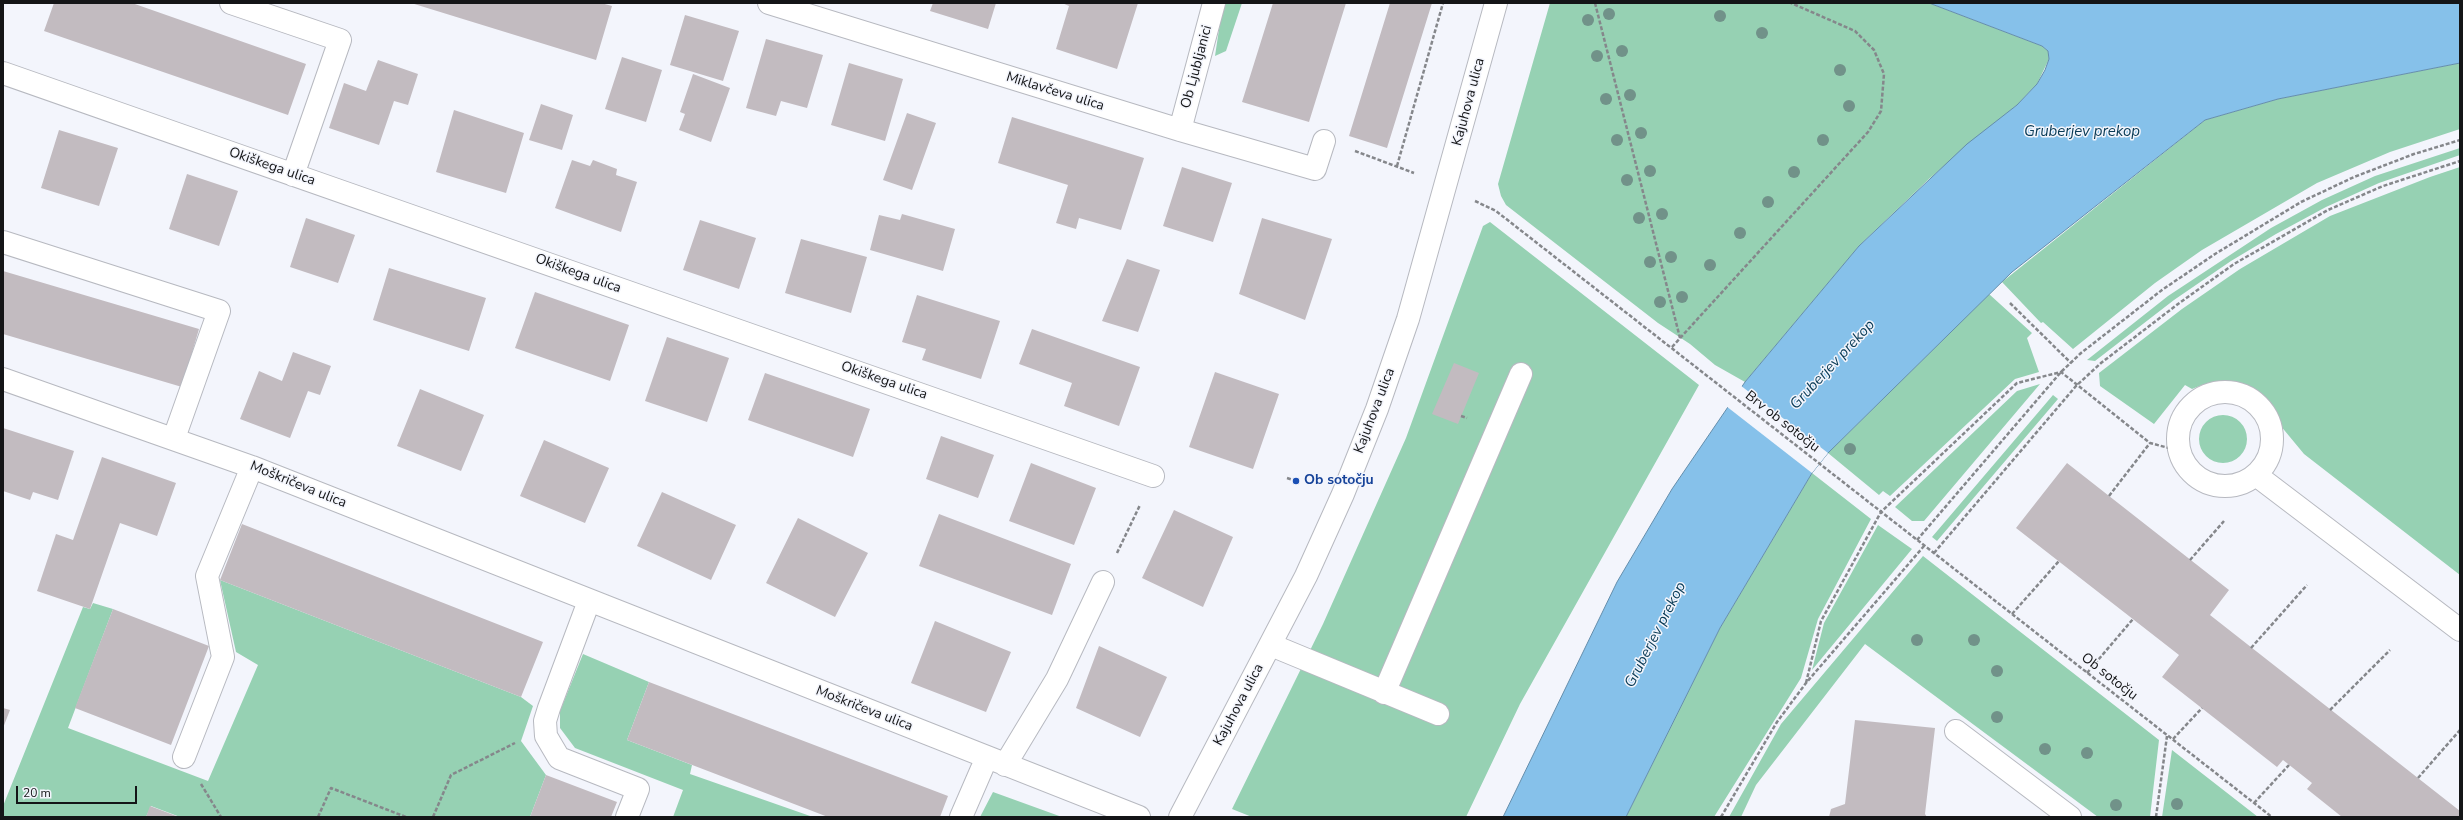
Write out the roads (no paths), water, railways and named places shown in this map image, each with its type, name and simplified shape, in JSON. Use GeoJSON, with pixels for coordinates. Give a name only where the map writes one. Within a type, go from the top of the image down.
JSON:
{"type":"FeatureCollection","features":[{"type":"Feature","properties":{"kind":"street"},"geometry":{"type":"LineString","coordinates":[[231,3],[340,40],[293,175]]}},
{"type":"Feature","properties":{"kind":"street","name":"Miklavčeva ulica"},"geometry":{"type":"LineString","coordinates":[[769,3],[1180,130],[1315,169],[1324,141]]}},
{"type":"Feature","properties":{"kind":"street","name":"Ob Ljubljanici"},"geometry":{"type":"LineString","coordinates":[[1180,130],[1214,3]]}},
{"type":"Feature","properties":{"kind":"street","name":"Kajuhova ulica"},"geometry":{"type":"LineString","coordinates":[[1180,817],[1306,576],[1343,494],[1393,364],[1408,319],[1496,3]]}},
{"type":"Feature","properties":{"kind":"street","name":"Okiškega ulica"},"geometry":{"type":"LineString","coordinates":[[3,73],[1154,476]]}},
{"type":"Feature","properties":{"kind":"street"},"geometry":{"type":"LineString","coordinates":[[3,242],[219,311],[174,438]]}},
{"type":"Feature","properties":{"kind":"street"},"geometry":{"type":"LineString","coordinates":[[1384,693],[1521,374]]}},
{"type":"Feature","properties":{"kind":"street","name":"Moškričeva ulica"},"geometry":{"type":"LineString","coordinates":[[3,379],[174,438],[252,467],[1139,817]]}},
{"type":"Feature","properties":{"kind":"street"},"geometry":{"type":"LineString","coordinates":[[2215,393],[2230,393],[2245,397],[2267,418],[2271,433],[2271,448],[2266,463],[2256,475],[2243,483],[2228,486],[2212,485],[2198,478],[2185,464],[2180,451],[2178,438],[2181,423],[2188,410],[2200,399],[2215,393]]}},
{"type":"Feature","properties":{"kind":"street"},"geometry":{"type":"LineString","coordinates":[[184,757],[223,657],[207,576],[252,467]]}},
{"type":"Feature","properties":{"kind":"street"},"geometry":{"type":"LineString","coordinates":[[2256,475],[2460,630]]}},
{"type":"Feature","properties":{"kind":"street"},"geometry":{"type":"LineString","coordinates":[[961,817],[996,761],[1057,679],[1103,582]]}},
{"type":"Feature","properties":{"kind":"street"},"geometry":{"type":"LineString","coordinates":[[589,601],[549,708],[545,721],[546,736],[559,758],[638,789],[627,817]]}},
{"type":"Feature","properties":{"kind":"street"},"geometry":{"type":"LineString","coordinates":[[1271,645],[1384,693],[1438,714]]}},
{"type":"Feature","properties":{"kind":"street"},"geometry":{"type":"LineString","coordinates":[[1956,731],[2070,817]]}},
{"type":"Feature","properties":{"kind":"water","name":"Gruberjev prekop"},"geometry":{"type":"Polygon","coordinates":[[[1929,3],[2460,3],[2460,63],[2278,99],[2205,120],[2012,272],[1828,453],[1812,473],[1720,628],[1626,817],[1503,817],[1617,582],[1672,489],[1745,382],[1859,246],[1967,144],[2017,105],[2037,84],[2045,70],[2049,59],[2048,51],[2042,46],[1929,3]]]}},
{"type":"Feature","properties":{"kind":"place","name":"Ob sotočju"},"geometry":{"type":"Point","coordinates":[1296,481]}}]}
